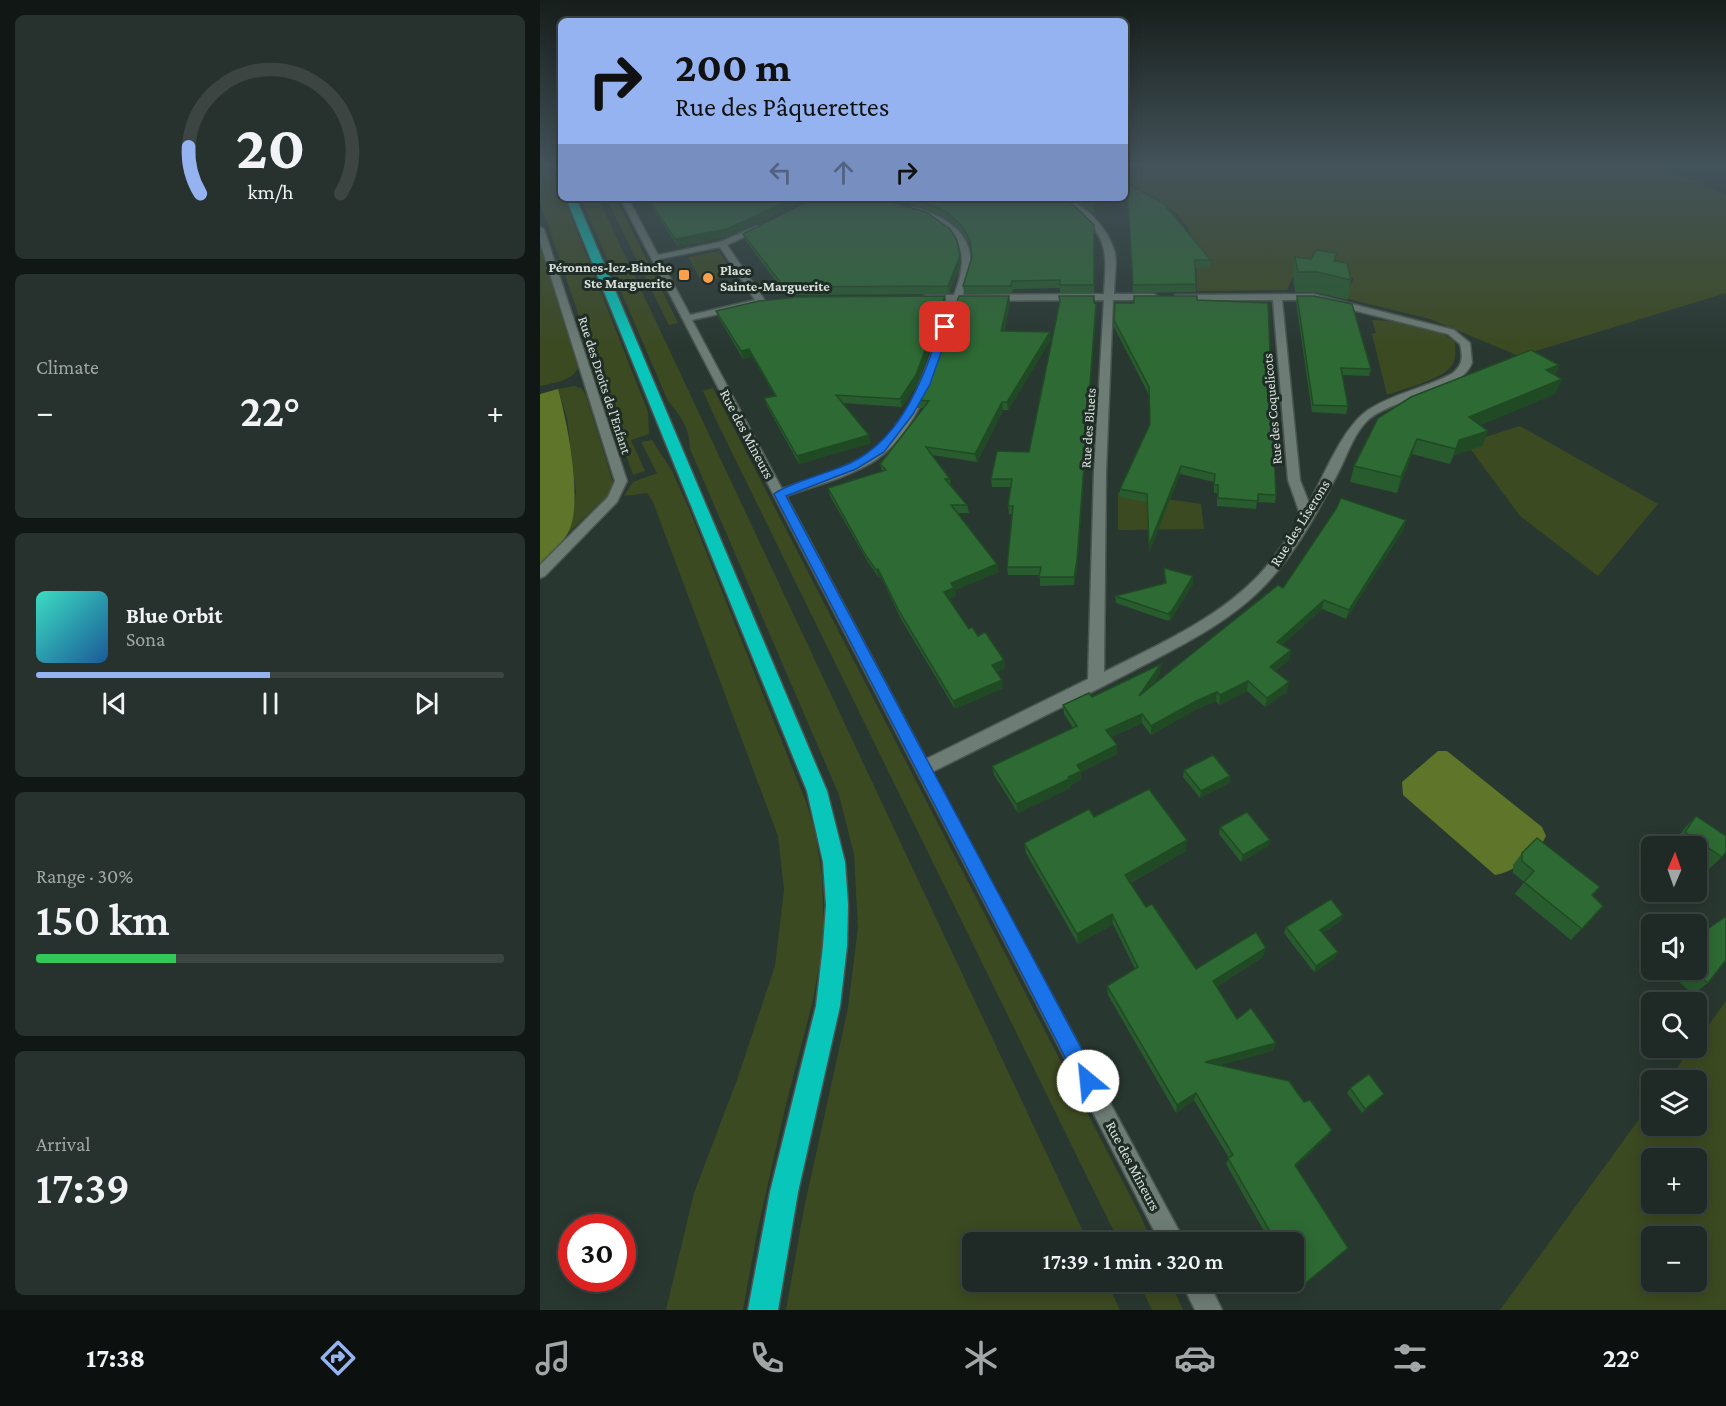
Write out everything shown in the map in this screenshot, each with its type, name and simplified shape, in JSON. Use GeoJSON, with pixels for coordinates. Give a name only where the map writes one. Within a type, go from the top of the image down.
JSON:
{"type":"FeatureCollection","features":[{"type":"Feature","properties":{"kind":"highway"},"geometry":{"type":"LineString","coordinates":[[583,227],[817,791],[834,862],[837,905],[828,1006],[784,1192],[763,1310]]}},
{"type":"Feature","properties":{"kind":"street","name":"Rue des Mineurs"},"geometry":{"type":"LineString","coordinates":[[639,227],[922,769],[1168,1232]]}},
{"type":"Feature","properties":{"kind":"street"},"geometry":{"type":"LineString","coordinates":[[655,258],[722,244],[761,227]]}},
{"type":"Feature","properties":{"kind":"street"},"geometry":{"type":"LineString","coordinates":[[779,494],[874,456],[885,445],[926,384],[967,264],[961,238],[948,227]]}},
{"type":"Feature","properties":{"kind":"street","name":"Rue des Bluets"},"geometry":{"type":"LineString","coordinates":[[1096,682],[1100,472],[1111,255],[1105,235],[1099,227]]}},
{"type":"Feature","properties":{"kind":"street","name":"Rue des Droits de l'Enfant"},"geometry":{"type":"LineString","coordinates":[[540,229],[621,482],[612,499],[540,573]]}},
{"type":"Feature","properties":{"kind":"street"},"geometry":{"type":"LineString","coordinates":[[687,318],[766,301],[722,244]]}},
{"type":"Feature","properties":{"kind":"street","name":"Rue des Liserons"},"geometry":{"type":"LineString","coordinates":[[912,298],[1276,297],[1327,299],[1440,327],[1462,339],[1467,354],[1465,369],[1460,374],[1393,401],[1364,419],[1354,432],[1307,517],[1278,562],[1239,601],[1154,652],[922,769]]}},
{"type":"Feature","properties":{"kind":"street","name":"Rue des Coquelicots"},"geometry":{"type":"LineString","coordinates":[[1276,297],[1294,480],[1307,517]]}},
{"type":"Feature","properties":{"kind":"street"},"geometry":{"type":"LineString","coordinates":[[1200,1292],[1209,1310]]}},
{"type":"Feature","properties":{"kind":"green space"},"geometry":{"type":"Polygon","coordinates":[[[549,227],[575,227],[648,412],[649,434],[631,440],[645,471],[633,475],[549,227]]]}},
{"type":"Feature","properties":{"kind":"green space"},"geometry":{"type":"Polygon","coordinates":[[[593,227],[612,227],[1083,1232],[962,1232],[962,1292],[1111,1292],[1120,1310],[786,1310],[804,1209],[848,1008],[858,928],[854,854],[839,795],[690,449],[690,442],[681,418],[668,401],[593,227]]]}},
{"type":"Feature","properties":{"kind":"green space"},"geometry":{"type":"Polygon","coordinates":[[[620,227],[630,227],[678,323],[669,325],[620,227]]]}},
{"type":"Feature","properties":{"kind":"green space"},"geometry":{"type":"Polygon","coordinates":[[[1187,227],[1726,227],[1726,293],[1519,356],[1430,319],[1345,298],[1354,278],[1298,267],[1287,290],[1197,291],[1196,255],[1187,227]]]}},
{"type":"Feature","properties":{"kind":"green space"},"geometry":{"type":"Polygon","coordinates":[[[540,247],[578,368],[567,379],[540,386],[540,247]]]}},
{"type":"Feature","properties":{"kind":"green space"},"geometry":{"type":"Polygon","coordinates":[[[719,251],[734,275],[702,282],[688,257],[719,251]]]}},
{"type":"Feature","properties":{"kind":"green space"},"geometry":{"type":"Polygon","coordinates":[[[1372,320],[1416,325],[1447,336],[1455,342],[1454,362],[1441,375],[1387,395],[1372,334],[1376,333],[1372,320]]]}},
{"type":"Feature","properties":{"kind":"green space"},"geometry":{"type":"Polygon","coordinates":[[[574,386],[581,388],[586,395],[613,482],[609,495],[569,532],[576,493],[567,418],[558,389],[574,386]]]}},
{"type":"Feature","properties":{"kind":"green space"},"geometry":{"type":"Polygon","coordinates":[[[713,388],[1148,1232],[1114,1232],[703,391],[713,388]]]}},
{"type":"Feature","properties":{"kind":"green space"},"geometry":{"type":"Polygon","coordinates":[[[558,389],[566,421],[572,462],[573,520],[568,533],[540,565],[540,394],[558,389]]]}},
{"type":"Feature","properties":{"kind":"green space"},"geometry":{"type":"Polygon","coordinates":[[[1520,426],[1658,504],[1598,576],[1520,516],[1466,443],[1520,426]]]}},
{"type":"Feature","properties":{"kind":"green space"},"geometry":{"type":"Polygon","coordinates":[[[652,440],[672,471],[689,509],[806,802],[814,827],[822,875],[824,938],[813,1000],[786,1104],[758,1228],[743,1310],[666,1310],[694,1193],[738,1077],[775,966],[784,890],[778,836],[653,502],[647,493],[624,496],[633,482],[657,473],[641,442],[652,440]]]}},
{"type":"Feature","properties":{"kind":"green space"},"geometry":{"type":"Polygon","coordinates":[[[1118,492],[1201,504],[1204,529],[1118,530],[1118,492]]]}},
{"type":"Feature","properties":{"kind":"green space"},"geometry":{"type":"Polygon","coordinates":[[[1438,751],[1447,751],[1542,827],[1546,836],[1525,861],[1510,870],[1495,875],[1403,795],[1402,782],[1438,751]]]}},
{"type":"Feature","properties":{"kind":"green space"},"geometry":{"type":"Polygon","coordinates":[[[1726,1001],[1726,1310],[1500,1310],[1641,1117],[1641,1136],[1707,1136],[1707,1070],[1675,1070],[1684,1058],[1707,1058],[1707,1027],[1726,1001]]]}},
{"type":"Feature","properties":{"kind":"green space"},"geometry":{"type":"Polygon","coordinates":[[[1143,1292],[1175,1292],[1183,1310],[1152,1310],[1143,1292]]]}},
{"type":"Feature","properties":{"kind":"building"},"geometry":{"type":"Polygon","coordinates":[[[667,227],[731,227],[727,229],[675,239],[667,227]]]}},
{"type":"Feature","properties":{"kind":"building"},"geometry":{"type":"Polygon","coordinates":[[[757,227],[947,227],[957,240],[960,256],[948,286],[784,287],[743,234],[757,227]]]}},
{"type":"Feature","properties":{"kind":"building"},"geometry":{"type":"Polygon","coordinates":[[[962,227],[1094,227],[1094,285],[1060,285],[1060,280],[1012,281],[1011,286],[963,286],[972,257],[970,240],[962,227]]]}},
{"type":"Feature","properties":{"kind":"building"},"geometry":{"type":"Polygon","coordinates":[[[1130,227],[1183,227],[1211,260],[1195,260],[1196,284],[1133,285],[1130,227]]]}},
{"type":"Feature","properties":{"kind":"building"},"geometry":{"type":"Polygon","coordinates":[[[1316,250],[1337,253],[1334,261],[1347,263],[1351,280],[1317,272],[1298,272],[1295,257],[1311,259],[1316,250]]]}},
{"type":"Feature","properties":{"kind":"building"},"geometry":{"type":"Polygon","coordinates":[[[945,296],[916,375],[900,399],[836,395],[869,435],[797,456],[764,398],[776,396],[749,349],[741,351],[716,311],[759,301],[799,297],[945,296]]]}},
{"type":"Feature","properties":{"kind":"building"},"geometry":{"type":"Polygon","coordinates":[[[959,296],[1009,296],[1001,331],[1050,332],[1007,402],[1002,402],[975,454],[926,447],[950,479],[945,479],[967,505],[951,505],[997,564],[951,583],[954,588],[944,592],[969,629],[972,627],[978,636],[985,632],[1004,660],[992,665],[1002,680],[953,701],[899,611],[878,569],[876,570],[865,554],[828,488],[886,470],[880,464],[929,401],[915,400],[931,377],[959,296]]]}},
{"type":"Feature","properties":{"kind":"building"},"geometry":{"type":"Polygon","coordinates":[[[1059,296],[1094,296],[1094,303],[1096,303],[1074,577],[1039,577],[1041,567],[1007,567],[1013,506],[1008,506],[1012,479],[991,479],[997,451],[1029,452],[1060,301],[1059,296]]]}},
{"type":"Feature","properties":{"kind":"building"},"geometry":{"type":"Polygon","coordinates":[[[1134,296],[1197,296],[1197,300],[1268,303],[1276,495],[1258,494],[1258,501],[1218,498],[1218,485],[1214,485],[1215,474],[1181,466],[1149,545],[1147,494],[1120,489],[1150,424],[1149,387],[1114,320],[1115,303],[1134,303],[1134,296]]]}},
{"type":"Feature","properties":{"kind":"building"},"geometry":{"type":"Polygon","coordinates":[[[1297,296],[1314,296],[1352,304],[1371,369],[1341,368],[1348,406],[1313,405],[1297,296]]]}},
{"type":"Feature","properties":{"kind":"building"},"geometry":{"type":"Polygon","coordinates":[[[1531,350],[1559,365],[1546,370],[1562,379],[1469,417],[1488,431],[1459,440],[1456,449],[1417,439],[1401,477],[1354,466],[1378,418],[1411,397],[1531,350]]]}},
{"type":"Feature","properties":{"kind":"building"},"geometry":{"type":"Polygon","coordinates":[[[1341,498],[1406,520],[1349,610],[1324,600],[1277,642],[1291,650],[1270,667],[1289,682],[1267,698],[1248,681],[1220,695],[1217,692],[1196,701],[1151,726],[1142,714],[1106,730],[1117,745],[1077,765],[1081,771],[1068,777],[1069,779],[1016,804],[992,766],[1077,726],[1063,705],[1089,693],[1092,697],[1161,664],[1139,696],[1278,585],[1283,588],[1341,498]]]}},
{"type":"Feature","properties":{"kind":"building"},"geometry":{"type":"Polygon","coordinates":[[[1164,568],[1193,576],[1170,614],[1170,612],[1168,614],[1115,596],[1166,583],[1164,568]]]}},
{"type":"Feature","properties":{"kind":"building"},"geometry":{"type":"Polygon","coordinates":[[[1213,755],[1230,776],[1201,791],[1184,770],[1213,755]]]}},
{"type":"Feature","properties":{"kind":"building"},"geometry":{"type":"Polygon","coordinates":[[[1149,789],[1187,840],[1125,875],[1146,907],[1152,904],[1196,969],[1256,932],[1266,948],[1213,981],[1237,1019],[1251,1008],[1276,1043],[1205,1062],[1289,1081],[1304,1102],[1310,1100],[1332,1130],[1295,1165],[1348,1248],[1304,1284],[1304,1232],[1270,1232],[1228,1158],[1233,1155],[1196,1093],[1177,1105],[1107,986],[1138,967],[1112,914],[1077,934],[1024,843],[1089,809],[1094,817],[1149,789]]]}},
{"type":"Feature","properties":{"kind":"building"},"geometry":{"type":"Polygon","coordinates":[[[1247,812],[1270,840],[1243,855],[1220,827],[1247,812]]]}},
{"type":"Feature","properties":{"kind":"building"},"geometry":{"type":"Polygon","coordinates":[[[1696,816],[1726,836],[1726,852],[1722,857],[1707,847],[1707,836],[1691,836],[1685,832],[1696,816]]]}},
{"type":"Feature","properties":{"kind":"building"},"geometry":{"type":"Polygon","coordinates":[[[1537,838],[1600,887],[1592,895],[1603,906],[1582,929],[1524,882],[1534,871],[1522,861],[1522,853],[1537,838]]]}},
{"type":"Feature","properties":{"kind":"building"},"geometry":{"type":"Polygon","coordinates":[[[1331,899],[1343,915],[1320,930],[1338,952],[1316,966],[1286,927],[1331,899]]]}},
{"type":"Feature","properties":{"kind":"building"},"geometry":{"type":"Polygon","coordinates":[[[1726,918],[1726,960],[1708,983],[1704,980],[1707,980],[1707,929],[1726,918]]]}},
{"type":"Feature","properties":{"kind":"building"},"geometry":{"type":"Polygon","coordinates":[[[1369,1074],[1384,1094],[1365,1109],[1350,1088],[1369,1074]]]}},
{"type":"Feature","properties":{"kind":"place","name":"Péronnes-lez-Binche Ste Marguerite"},"geometry":{"type":"Point","coordinates":[684,275]}},
{"type":"Feature","properties":{"kind":"place","name":"Place Sainte-Marguerite"},"geometry":{"type":"Point","coordinates":[708,278]}},
{"type":"Feature","properties":{"kind":"route"},"geometry":{"type":"LineString","coordinates":[[945,327],[926,384],[908,414],[880,450],[874,456],[853,466],[779,494],[1088,1081]]}}]}
